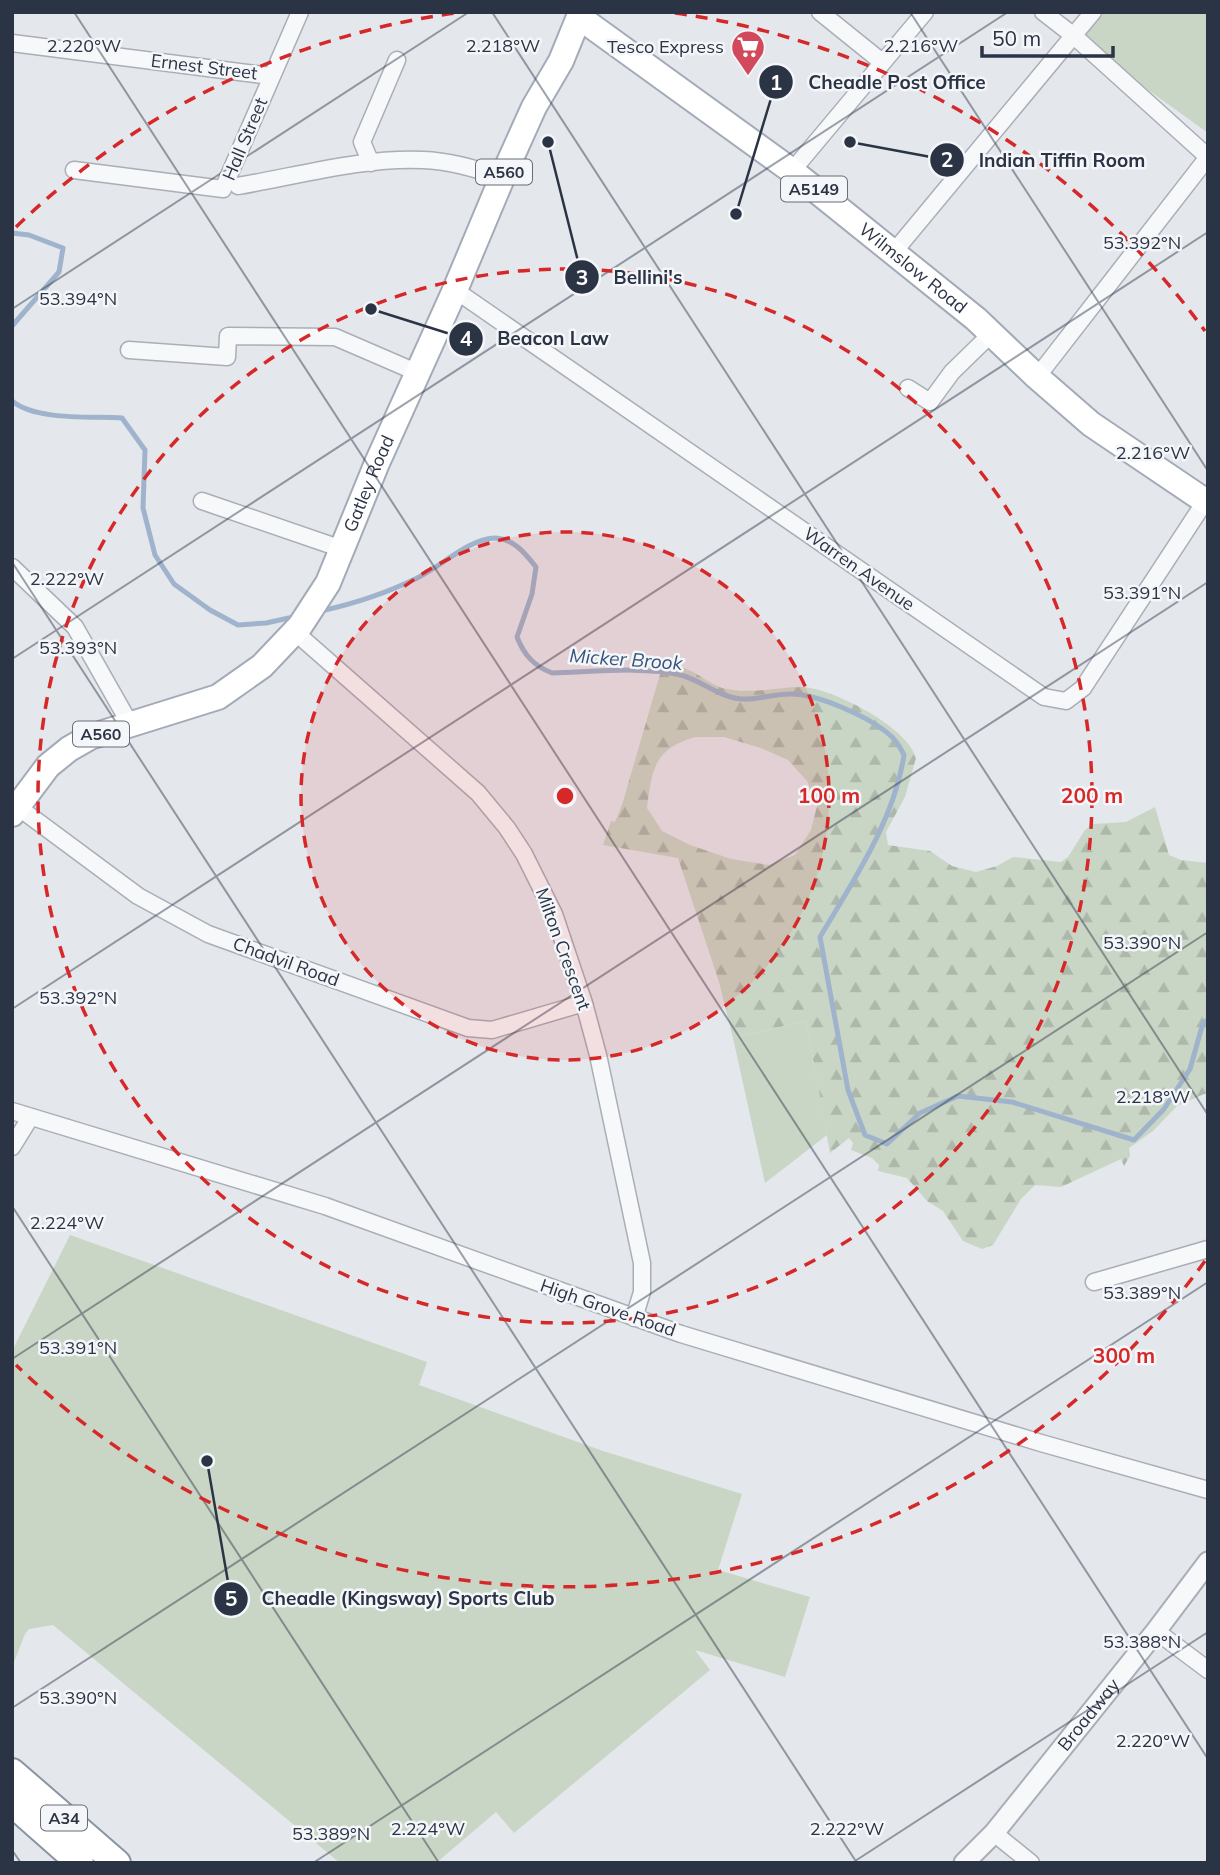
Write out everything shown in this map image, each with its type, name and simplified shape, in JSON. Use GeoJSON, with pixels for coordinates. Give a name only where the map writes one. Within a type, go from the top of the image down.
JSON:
{"type":"FeatureCollection","features":[{"type":"Feature","properties":{"kind":"highway","name":"A34"},"geometry":{"type":"LineString","coordinates":[[12,1772],[117,1863]]}},
{"type":"Feature","properties":{"kind":"highway","name":"A34"},"geometry":{"type":"LineString","coordinates":[[12,1803],[74,1861]]}},
{"type":"Feature","properties":{"kind":"main road","name":"Wilmslow Road"},"geometry":{"type":"LineString","coordinates":[[580,14],[792,171],[976,319],[1091,424],[1207,500]]}},
{"type":"Feature","properties":{"kind":"main road","name":"Gatley Road"},"geometry":{"type":"LineString","coordinates":[[15,810],[48,766],[69,749],[90,737],[218,697],[262,666],[298,629],[328,583],[416,372],[455,290],[534,107],[561,61],[580,14]]}},
{"type":"Feature","properties":{"kind":"street","name":"Hall Street"},"geometry":{"type":"LineString","coordinates":[[231,187],[271,76],[300,12]]}},
{"type":"Feature","properties":{"kind":"street"},"geometry":{"type":"LineString","coordinates":[[820,12],[882,62]]}},
{"type":"Feature","properties":{"kind":"street"},"geometry":{"type":"LineString","coordinates":[[792,171],[925,12]]}},
{"type":"Feature","properties":{"kind":"street"},"geometry":{"type":"LineString","coordinates":[[1037,377],[1208,157],[1074,36],[1043,12]]}},
{"type":"Feature","properties":{"kind":"street"},"geometry":{"type":"LineString","coordinates":[[893,253],[1093,12]]}},
{"type":"Feature","properties":{"kind":"street","name":"Ernest Street"},"geometry":{"type":"LineString","coordinates":[[12,43],[271,76]]}},
{"type":"Feature","properties":{"kind":"street"},"geometry":{"type":"LineString","coordinates":[[371,163],[362,142],[397,60]]}},
{"type":"Feature","properties":{"kind":"street"},"geometry":{"type":"LineString","coordinates":[[74,170],[231,187],[371,163],[425,159],[502,178]]}},
{"type":"Feature","properties":{"kind":"street","name":"Warren Avenue"},"geometry":{"type":"LineString","coordinates":[[455,290],[1044,697],[1066,701],[1083,688],[1172,549],[1207,500]]}},
{"type":"Feature","properties":{"kind":"street"},"geometry":{"type":"LineString","coordinates":[[908,388],[930,402],[952,372],[991,334]]}},
{"type":"Feature","properties":{"kind":"street"},"geometry":{"type":"LineString","coordinates":[[130,350],[228,357],[228,336],[335,337],[416,372]]}},
{"type":"Feature","properties":{"kind":"street"},"geometry":{"type":"LineString","coordinates":[[202,501],[342,550]]}},
{"type":"Feature","properties":{"kind":"street"},"geometry":{"type":"LineString","coordinates":[[12,567],[75,627],[130,724]]}},
{"type":"Feature","properties":{"kind":"street","name":"Milton Crescent"},"geometry":{"type":"LineString","coordinates":[[298,629],[478,793],[524,854],[554,914],[584,1003],[598,1055],[642,1263],[642,1292],[634,1318]]}},
{"type":"Feature","properties":{"kind":"street","name":"Chadvil Road"},"geometry":{"type":"LineString","coordinates":[[15,810],[85,855],[138,897],[208,934],[468,1028],[492,1030],[584,1003]]}},
{"type":"Feature","properties":{"kind":"street","name":"High Grove Road"},"geometry":{"type":"LineString","coordinates":[[12,1111],[325,1206],[634,1318],[1041,1443],[1208,1490]]}},
{"type":"Feature","properties":{"kind":"street"},"geometry":{"type":"LineString","coordinates":[[12,1147],[30,1118]]}},
{"type":"Feature","properties":{"kind":"street"},"geometry":{"type":"LineString","coordinates":[[1094,1282],[1208,1250]]}},
{"type":"Feature","properties":{"kind":"street","name":"Broadway"},"geometry":{"type":"LineString","coordinates":[[964,1863],[994,1832],[1156,1631],[1208,1562]]}},
{"type":"Feature","properties":{"kind":"street"},"geometry":{"type":"LineString","coordinates":[[1156,1631],[1208,1670]]}},
{"type":"Feature","properties":{"kind":"street"},"geometry":{"type":"LineString","coordinates":[[994,1832],[1031,1863]]}},
{"type":"Feature","properties":{"kind":"green space"},"geometry":{"type":"Polygon","coordinates":[[[1101,12],[1208,12],[1208,133],[1079,40],[1101,12]]]}},
{"type":"Feature","properties":{"kind":"green space"},"geometry":{"type":"Polygon","coordinates":[[[663,664],[686,669],[722,688],[732,690],[802,687],[815,689],[849,702],[884,722],[910,746],[916,758],[905,797],[886,832],[888,845],[930,851],[952,866],[976,872],[997,866],[1013,857],[1061,862],[1068,857],[1085,830],[1093,824],[1126,822],[1155,807],[1169,855],[1181,860],[1208,863],[1208,1094],[1177,1106],[1153,1131],[1129,1148],[1130,1156],[1124,1166],[1121,1159],[1061,1187],[1035,1185],[1021,1199],[993,1245],[982,1249],[963,1241],[943,1211],[927,1201],[907,1178],[878,1171],[879,1165],[872,1158],[851,1150],[853,1143],[849,1138],[830,1153],[806,1021],[733,1038],[719,982],[678,858],[603,845],[611,821],[615,822],[663,664]],[[695,737],[681,742],[663,754],[651,782],[647,808],[662,831],[690,845],[731,859],[769,865],[795,855],[811,830],[817,806],[807,781],[788,760],[761,748],[724,737],[695,737]]]}},
{"type":"Feature","properties":{"kind":"green space"},"geometry":{"type":"Polygon","coordinates":[[[806,1021],[827,1135],[765,1183],[733,1038],[806,1021]]]}},
{"type":"Feature","properties":{"kind":"green space"},"geometry":{"type":"Polygon","coordinates":[[[70,1235],[427,1362],[419,1385],[603,1451],[742,1494],[718,1570],[810,1597],[785,1677],[695,1650],[710,1670],[514,1833],[496,1812],[436,1863],[340,1863],[53,1625],[29,1629],[12,1667],[12,1351],[70,1235]]]}},
{"type":"Feature","properties":{"kind":"waterway","name":"Micker Brook"},"geometry":{"type":"LineString","coordinates":[[12,233],[29,235],[63,248],[59,272],[12,326]]}},
{"type":"Feature","properties":{"kind":"waterway","name":"Micker Brook"},"geometry":{"type":"LineString","coordinates":[[12,401],[35,412],[49,415],[122,418],[145,450],[143,508],[155,555],[174,584],[210,610],[238,625],[266,623],[298,616]]}},
{"type":"Feature","properties":{"kind":"waterway","name":"Micker Brook"},"geometry":{"type":"LineString","coordinates":[[321,611],[394,589],[475,543],[501,539],[518,547],[536,567],[532,594],[517,637],[530,659],[540,667],[552,673],[617,670],[666,672],[681,675],[725,695],[741,699],[783,694],[801,695],[844,708],[892,737],[904,755],[891,803],[871,850],[820,937],[848,1090],[865,1135],[887,1144],[920,1113],[958,1096],[1012,1102],[1134,1140],[1164,1109],[1190,1069],[1203,1023],[1208,1020]]}},
{"type":"Feature","properties":{"kind":"place","name":"Tesco Express"},"geometry":{"type":"Point","coordinates":[748,77]}},
{"type":"Feature","properties":{"kind":"place","name":"Bellini's"},"geometry":{"type":"Point","coordinates":[548,142]}},
{"type":"Feature","properties":{"kind":"place","name":"Indian Tiffin Room"},"geometry":{"type":"Point","coordinates":[850,142]}},
{"type":"Feature","properties":{"kind":"place","name":"Cheadle Post Office"},"geometry":{"type":"Point","coordinates":[736,214]}},
{"type":"Feature","properties":{"kind":"place","name":"Beacon Law"},"geometry":{"type":"Point","coordinates":[371,309]}},
{"type":"Feature","properties":{"kind":"place","name":"Cheadle (Kingsway) Sports Club"},"geometry":{"type":"Point","coordinates":[207,1461]}}]}
